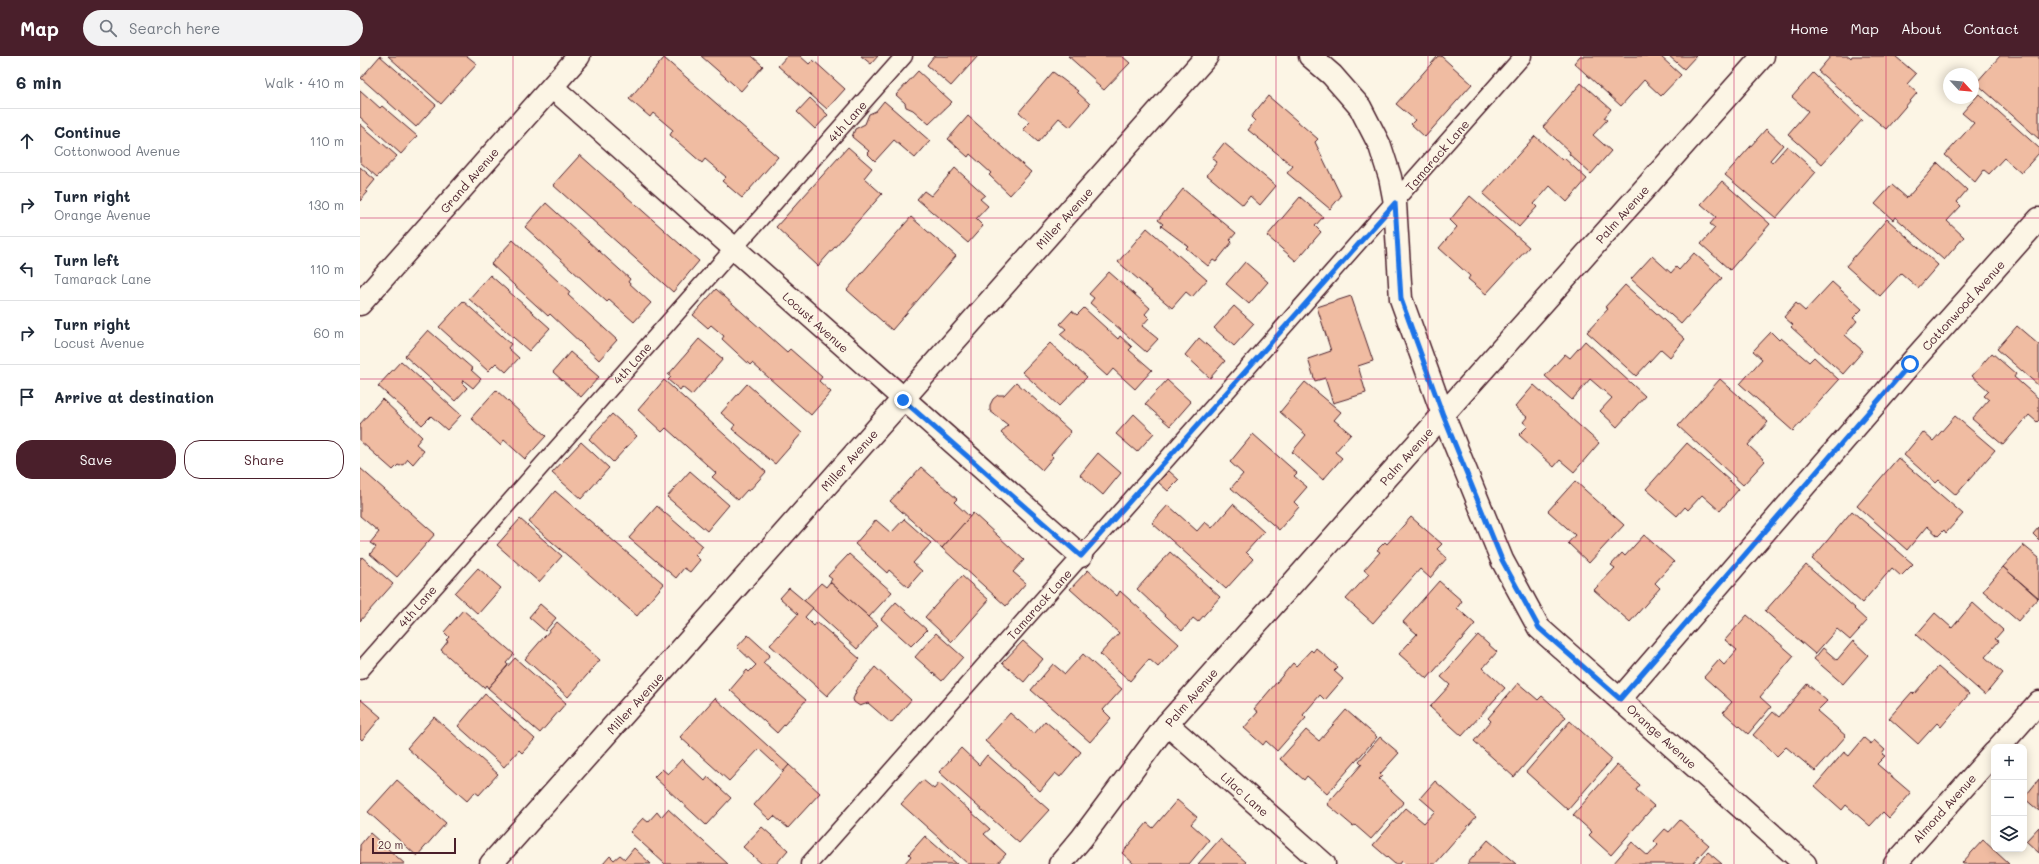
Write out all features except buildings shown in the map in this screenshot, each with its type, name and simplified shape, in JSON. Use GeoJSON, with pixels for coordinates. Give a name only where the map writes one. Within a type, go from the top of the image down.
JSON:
{"type":"FeatureCollection","features":[{"type":"Feature","properties":{"kind":"street","name":"Grand Avenue"},"geometry":{"type":"LineString","coordinates":[[360,304],[579,56]]}},
{"type":"Feature","properties":{"kind":"street","name":"Miller Avenue"},"geometry":{"type":"LineString","coordinates":[[491,864],[1207,56]]}},
{"type":"Feature","properties":{"kind":"street","name":"Orange Avenue"},"geometry":{"type":"LineString","coordinates":[[1310,56],[1332,75],[1360,107],[1380,146],[1390,177],[1395,203],[1401,299],[1443,415],[1502,560],[1539,628],[1805,864]]}},
{"type":"Feature","properties":{"kind":"street","name":"Palm Avenue"},"geometry":{"type":"LineString","coordinates":[[1060,864],[1082,838],[1167,724],[1763,56]]}},
{"type":"Feature","properties":{"kind":"street","name":"Locust Avenue"},"geometry":{"type":"LineString","coordinates":[[552,87],[903,400],[1081,556]]}},
{"type":"Feature","properties":{"kind":"street","name":"Cottonwood Avenue"},"geometry":{"type":"LineString","coordinates":[[1620,699],[1910,364],[2039,219]]}},
{"type":"Feature","properties":{"kind":"street"},"geometry":{"type":"LineString","coordinates":[[2002,744],[2039,702]]}},
{"type":"Feature","properties":{"kind":"street","name":"Lilac Lane"},"geometry":{"type":"LineString","coordinates":[[1167,724],[1324,864]]}},
{"type":"Feature","properties":{"kind":"street","name":"Almond Avenue"},"geometry":{"type":"LineString","coordinates":[[1895,864],[1991,756]]}},
{"type":"Feature","properties":{"kind":"lane","name":"4th Lane"},"geometry":{"type":"LineString","coordinates":[[360,671],[904,56]]}},
{"type":"Feature","properties":{"kind":"lane","name":"Tamarack Lane"},"geometry":{"type":"LineString","coordinates":[[809,864],[1395,203],[1523,56]]}},
{"type":"Feature","properties":{"kind":"route"},"geometry":{"type":"LineString","coordinates":[[903,400],[1081,556],[1395,203],[1401,299],[1443,415],[1502,560],[1539,628],[1620,699],[1910,364]]}}]}
